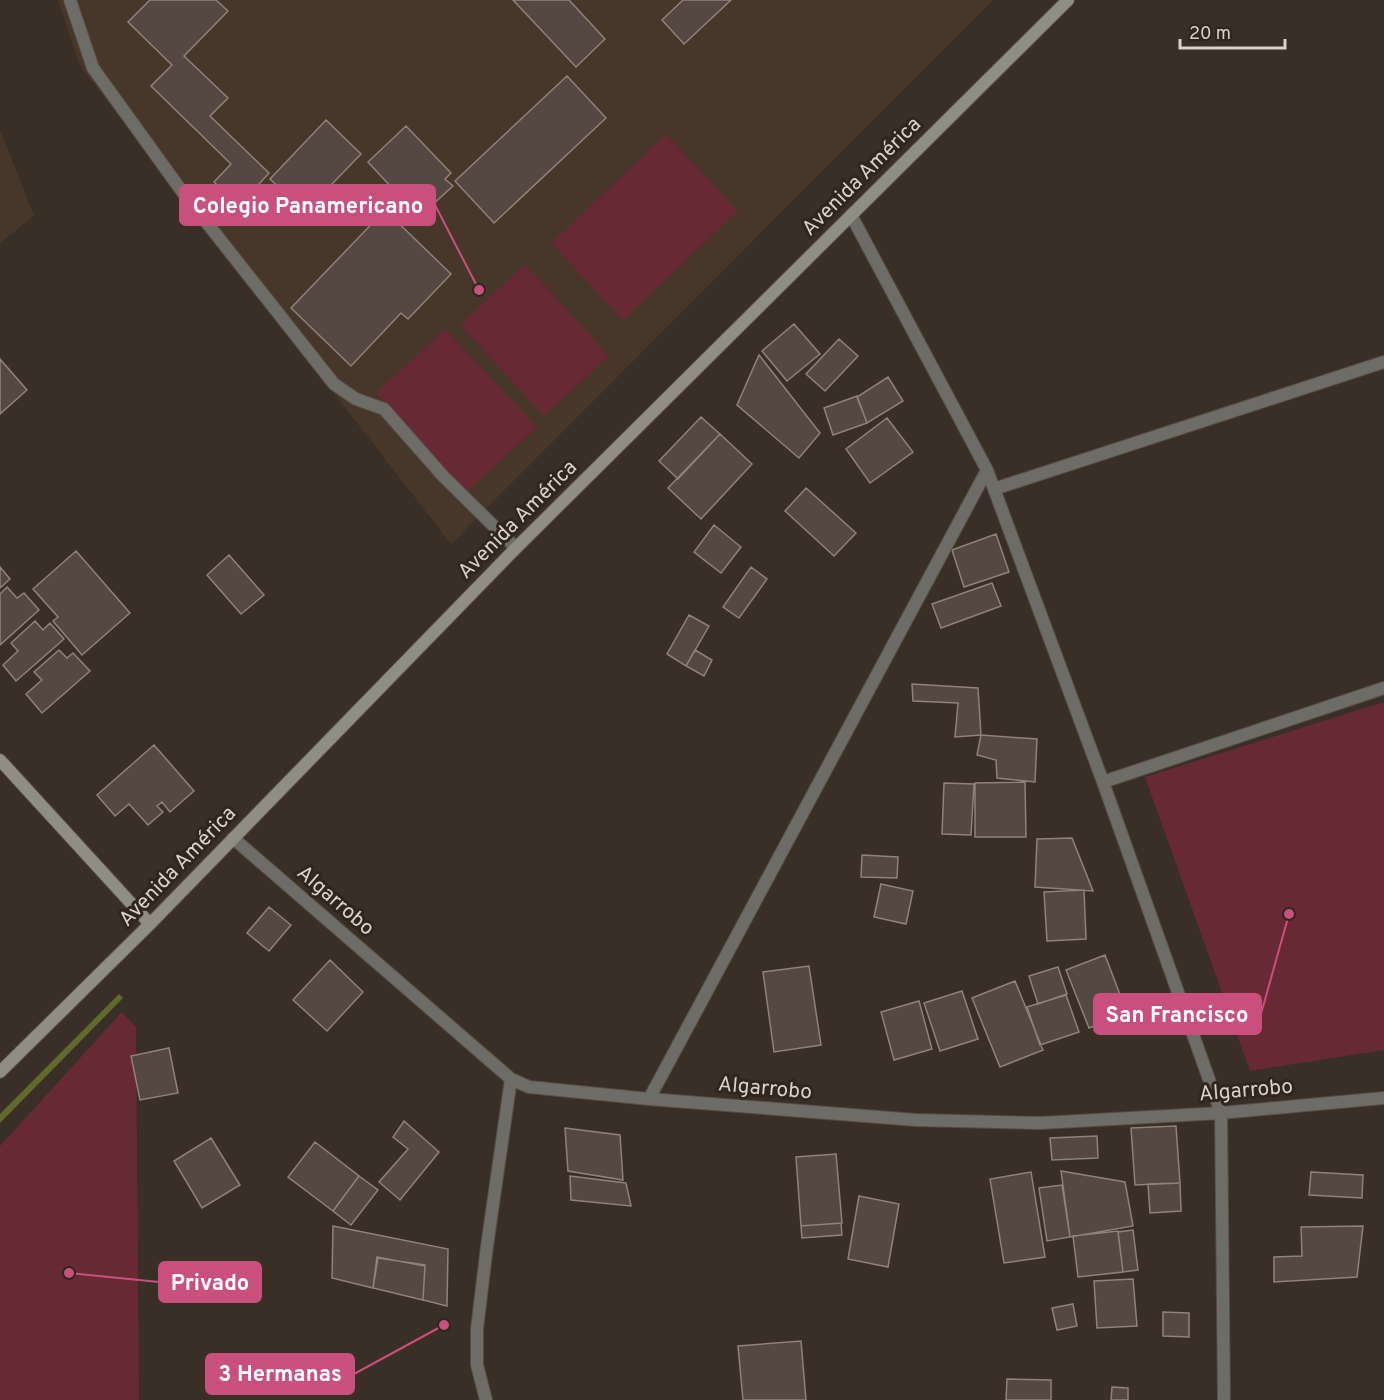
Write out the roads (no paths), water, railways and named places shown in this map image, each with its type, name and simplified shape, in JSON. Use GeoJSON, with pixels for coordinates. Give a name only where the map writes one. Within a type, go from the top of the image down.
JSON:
{"type":"FeatureCollection","features":[{"type":"Feature","properties":{"kind":"main road","name":"Avenida América"},"geometry":{"type":"LineString","coordinates":[[0,1072],[150,924],[516,548],[1068,0]]}},
{"type":"Feature","properties":{"kind":"main road"},"geometry":{"type":"LineString","coordinates":[[0,760],[150,924]]}},
{"type":"Feature","properties":{"kind":"street"},"geometry":{"type":"LineString","coordinates":[[70,0],[93,68],[181,190],[334,384],[356,399],[384,409],[443,476],[516,548]]}},
{"type":"Feature","properties":{"kind":"street"},"geometry":{"type":"LineString","coordinates":[[851,215],[987,470],[1103,782],[1221,1113],[1224,1400]]}},
{"type":"Feature","properties":{"kind":"street"},"geometry":{"type":"LineString","coordinates":[[994,489],[1384,362]]}},
{"type":"Feature","properties":{"kind":"street"},"geometry":{"type":"LineString","coordinates":[[649,1099],[987,470]]}},
{"type":"Feature","properties":{"kind":"street"},"geometry":{"type":"LineString","coordinates":[[1103,782],[1384,688]]}},
{"type":"Feature","properties":{"kind":"street","name":"Algarrobo"},"geometry":{"type":"LineString","coordinates":[[233,838],[511,1079],[529,1087],[928,1121],[1041,1123],[1221,1113],[1384,1098]]}},
{"type":"Feature","properties":{"kind":"street"},"geometry":{"type":"LineString","coordinates":[[486,1400],[477,1365],[477,1329],[511,1079]]}},
{"type":"Feature","properties":{"kind":"place","name":"Colegio Panamericano"},"geometry":{"type":"Point","coordinates":[479,290]}},
{"type":"Feature","properties":{"kind":"place","name":"San Francisco"},"geometry":{"type":"Point","coordinates":[1289,914]}},
{"type":"Feature","properties":{"kind":"place","name":"Privado"},"geometry":{"type":"Point","coordinates":[69,1273]}},
{"type":"Feature","properties":{"kind":"place","name":"3 Hermanas"},"geometry":{"type":"Point","coordinates":[444,1325]}}]}
